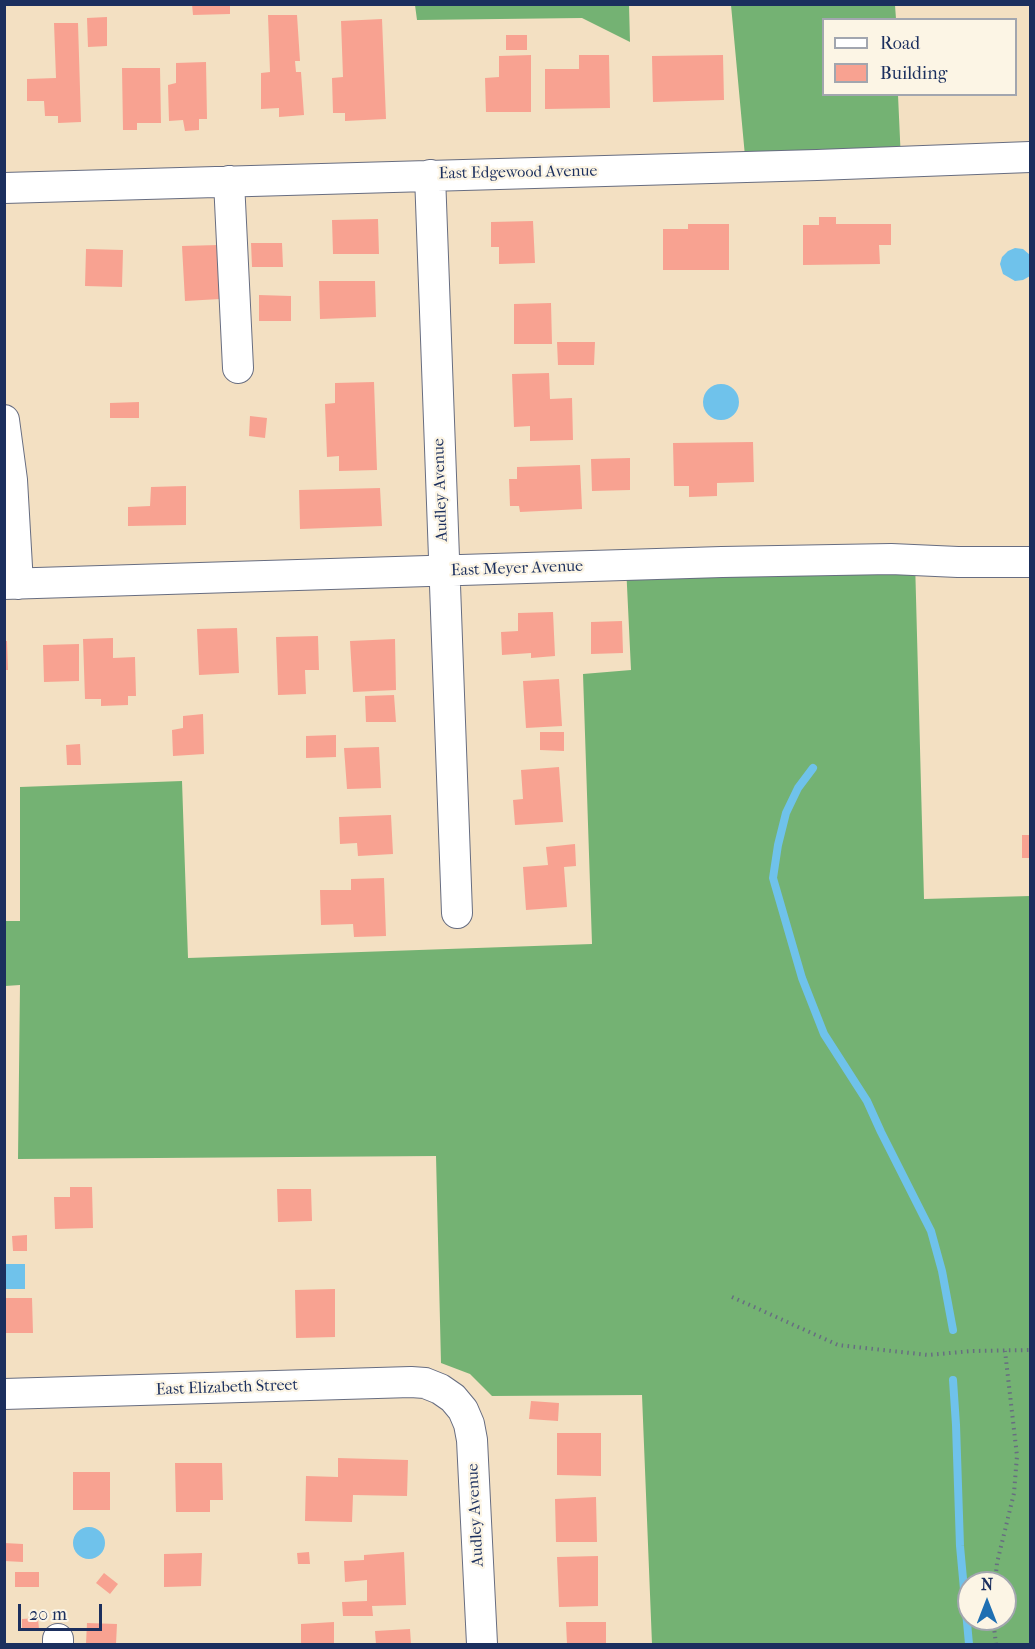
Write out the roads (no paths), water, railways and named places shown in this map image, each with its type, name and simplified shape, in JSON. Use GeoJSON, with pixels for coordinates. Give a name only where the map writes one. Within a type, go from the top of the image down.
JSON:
{"type":"FeatureCollection","features":[{"type":"Feature","properties":{"kind":"street","name":"East Edgewood Avenue"},"geometry":{"type":"LineString","coordinates":[[4,188],[1030,157]]}},
{"type":"Feature","properties":{"kind":"street","name":"Audley Avenue"},"geometry":{"type":"LineString","coordinates":[[430,175],[457,913]]}},
{"type":"Feature","properties":{"kind":"street"},"geometry":{"type":"LineString","coordinates":[[229,182],[238,368]]}},
{"type":"Feature","properties":{"kind":"street"},"geometry":{"type":"LineString","coordinates":[[4,420],[12,480],[11,584]]}},
{"type":"Feature","properties":{"kind":"street","name":"East Meyer Avenue"},"geometry":{"type":"LineString","coordinates":[[11,584],[722,562],[857,560],[1030,562]]}},
{"type":"Feature","properties":{"kind":"street","name":"East Elizabeth Street"},"geometry":{"type":"LineString","coordinates":[[4,1394],[411,1382],[425,1383],[446,1393]]}},
{"type":"Feature","properties":{"kind":"street","name":"Audley Avenue"},"geometry":{"type":"LineString","coordinates":[[446,1393],[463,1410],[470,1424],[482,1644]]}},
{"type":"Feature","properties":{"kind":"water"},"geometry":{"type":"Polygon","coordinates":[[[1015,248],[1023,249],[1030,255],[1030,276],[1015,281],[1003,274],[1000,264],[1002,257],[1015,248]]]}},
{"type":"Feature","properties":{"kind":"water"},"geometry":{"type":"Polygon","coordinates":[[[721,384],[734,389],[739,402],[734,415],[721,420],[708,415],[703,402],[708,389],[721,384]]]}},
{"type":"Feature","properties":{"kind":"water"},"geometry":{"type":"Polygon","coordinates":[[[4,1264],[25,1264],[25,1289],[5,1289],[4,1264]]]}},
{"type":"Feature","properties":{"kind":"water"},"geometry":{"type":"Polygon","coordinates":[[[89,1527],[100,1532],[105,1543],[100,1554],[89,1559],[78,1554],[73,1543],[78,1532],[89,1527]]]}},
{"type":"Feature","properties":{"kind":"waterway"},"geometry":{"type":"LineString","coordinates":[[813,768],[798,788],[786,813],[773,878],[802,978],[824,1034],[867,1101],[931,1231],[942,1271],[953,1330]]}},
{"type":"Feature","properties":{"kind":"waterway"},"geometry":{"type":"LineString","coordinates":[[953,1380],[960,1546],[969,1644]]}}]}
